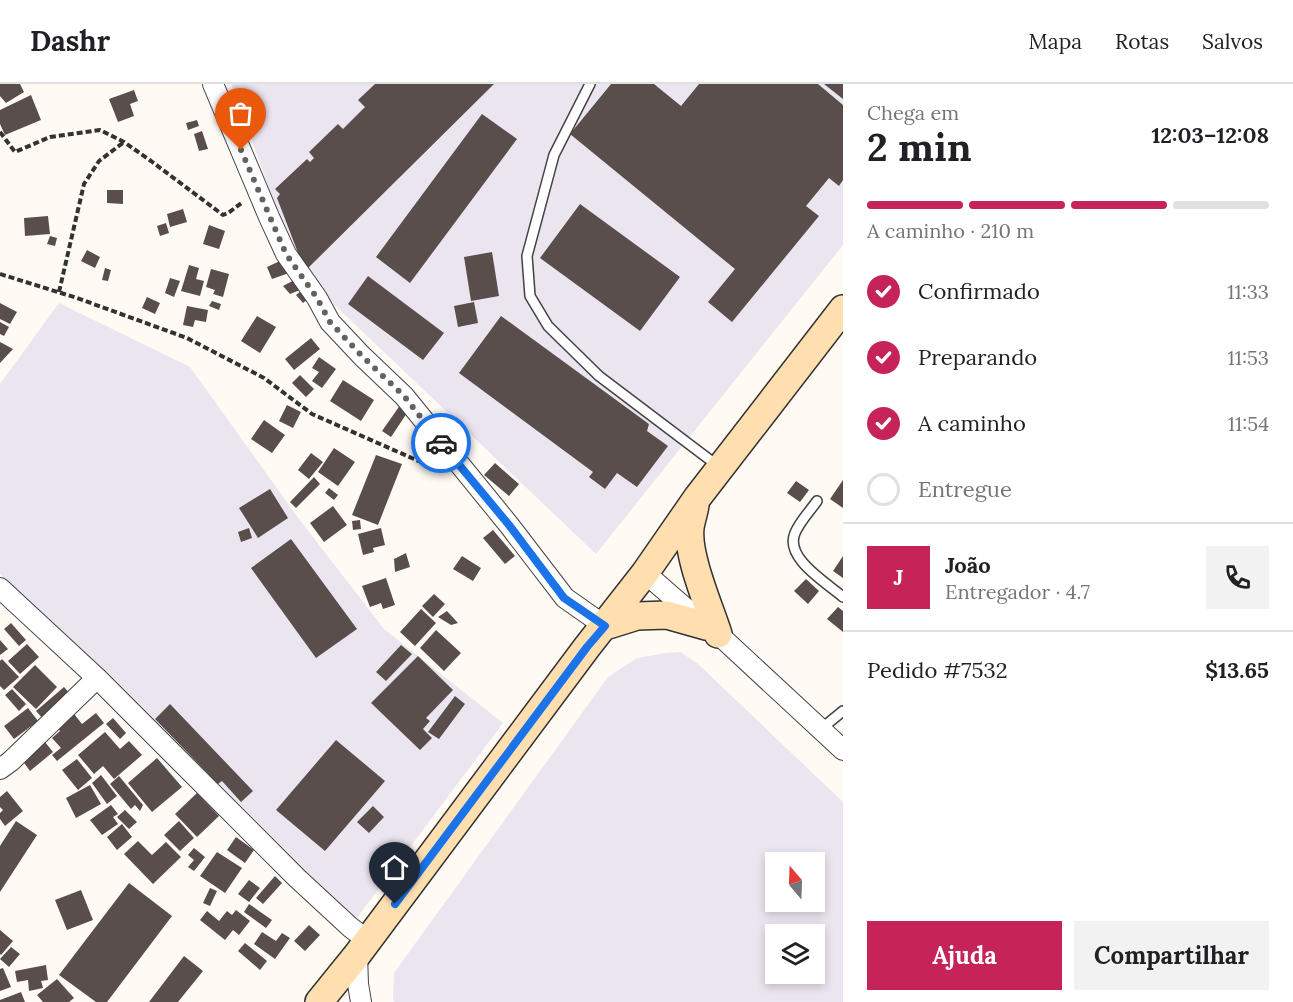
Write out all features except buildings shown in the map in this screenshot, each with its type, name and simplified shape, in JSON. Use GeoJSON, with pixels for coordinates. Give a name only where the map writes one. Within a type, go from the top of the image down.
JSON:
{"type":"FeatureCollection","features":[{"type":"Feature","properties":{"kind":"main road"},"geometry":{"type":"LineString","coordinates":[[319,1002],[645,573],[697,498],[843,309]]}},
{"type":"Feature","properties":{"kind":"main road"},"geometry":{"type":"LineString","coordinates":[[697,498],[690,530],[693,554],[712,630]]}},
{"type":"Feature","properties":{"kind":"main road"},"geometry":{"type":"LineString","coordinates":[[605,626],[637,616],[667,615],[712,630]]}},
{"type":"Feature","properties":{"kind":"street"},"geometry":{"type":"LineString","coordinates":[[213,84],[286,254],[317,298],[330,322],[404,396],[509,525],[564,598],[605,626]]}},
{"type":"Feature","properties":{"kind":"street"},"geometry":{"type":"LineString","coordinates":[[645,573],[712,630],[843,750]]}},
{"type":"Feature","properties":{"kind":"street"},"geometry":{"type":"LineString","coordinates":[[0,588],[98,678],[297,878],[350,927],[362,947],[358,984],[361,1002]]}},
{"type":"Feature","properties":{"kind":"street"},"geometry":{"type":"LineString","coordinates":[[4,760],[98,678]]}},
{"type":"Feature","properties":{"kind":"lane"},"geometry":{"type":"LineString","coordinates":[[590,84],[554,155],[527,256],[530,296],[548,326],[599,376],[720,468]]}},
{"type":"Feature","properties":{"kind":"lane"},"geometry":{"type":"LineString","coordinates":[[817,501],[795,532],[793,541],[795,552],[801,563],[843,597]]}},
{"type":"Feature","properties":{"kind":"lane"},"geometry":{"type":"LineString","coordinates":[[821,729],[843,711]]}},
{"type":"Feature","properties":{"kind":"path"},"geometry":{"type":"LineString","coordinates":[[0,132],[15,152],[50,137],[100,130],[124,142],[151,160],[223,215],[258,191]]}},
{"type":"Feature","properties":{"kind":"path"},"geometry":{"type":"LineString","coordinates":[[59,292],[84,183],[99,160],[124,142]]}},
{"type":"Feature","properties":{"kind":"path"},"geometry":{"type":"LineString","coordinates":[[0,274],[59,292],[187,338],[264,378],[312,414],[443,472]]}},
{"type":"Feature","properties":{"kind":"shaded area"},"geometry":{"type":"Polygon","coordinates":[[[231,84],[843,84],[843,245],[596,554],[300,272],[231,84]]]}},
{"type":"Feature","properties":{"kind":"shaded area"},"geometry":{"type":"Polygon","coordinates":[[[59,303],[190,367],[299,519],[384,629],[503,723],[350,927],[0,574],[0,384],[59,303]]]}},
{"type":"Feature","properties":{"kind":"shaded area"},"geometry":{"type":"Polygon","coordinates":[[[680,652],[697,663],[843,802],[843,1002],[394,1002],[394,973],[608,677],[637,658],[680,652]]]}},
{"type":"Feature","properties":{"kind":"way so far"},"geometry":{"type":"LineString","coordinates":[[241,150],[286,254],[317,298],[330,322],[404,396],[441,443]]}},
{"type":"Feature","properties":{"kind":"route"},"geometry":{"type":"LineString","coordinates":[[395,904],[605,626],[564,598],[509,525],[441,443]]}}]}
